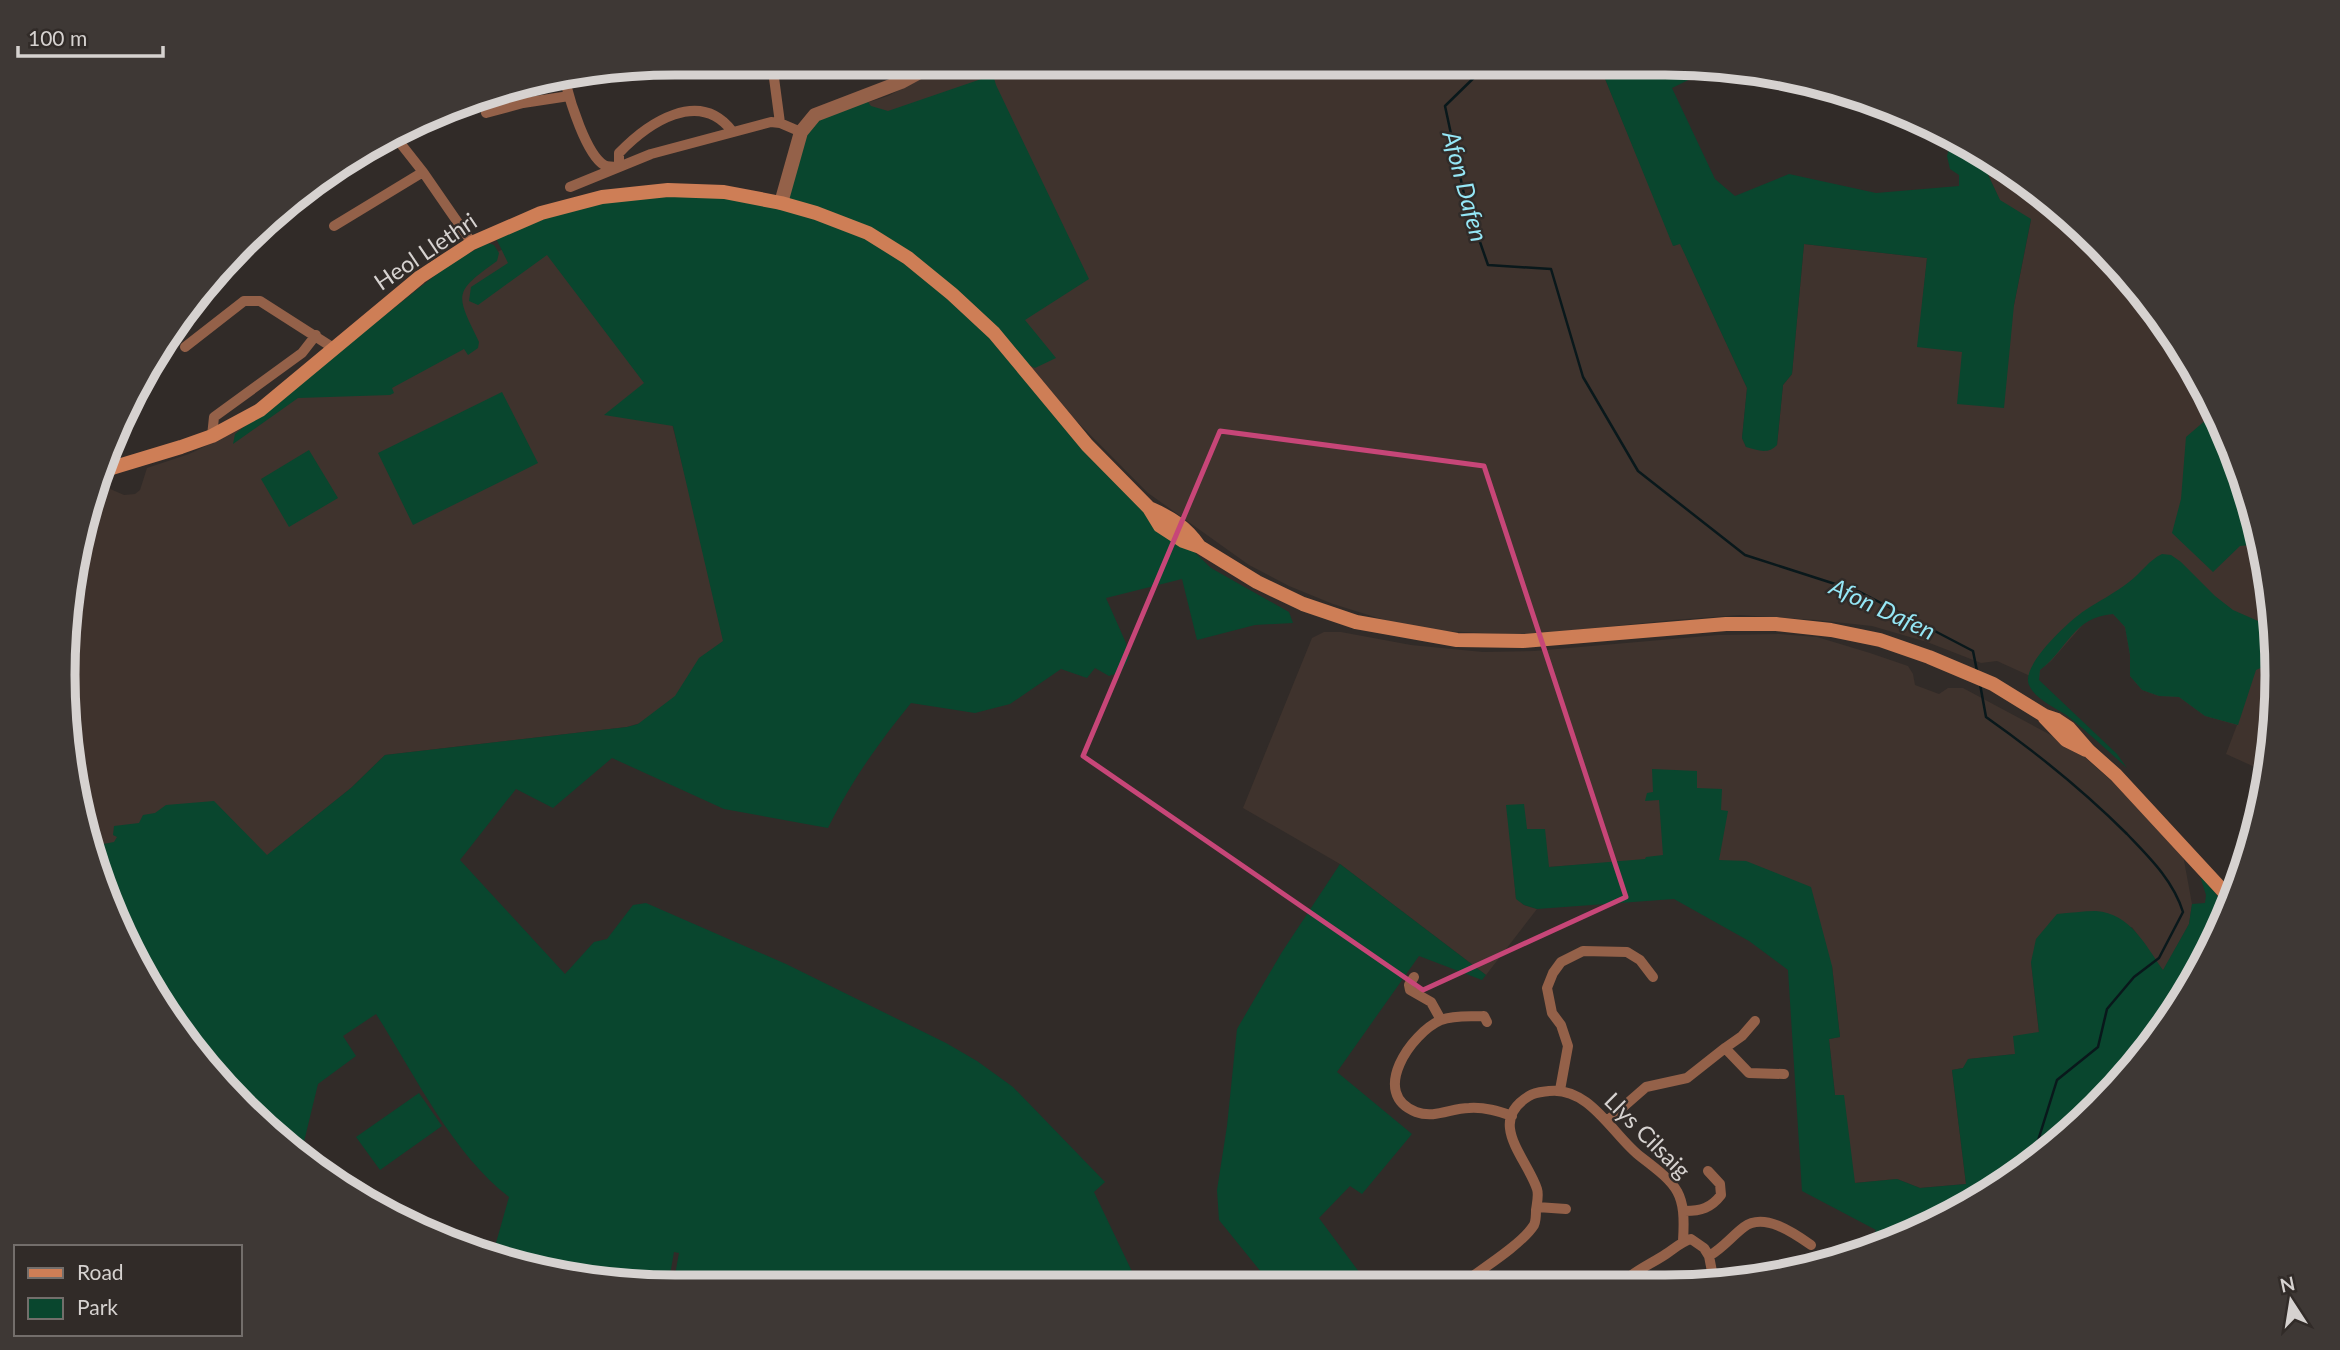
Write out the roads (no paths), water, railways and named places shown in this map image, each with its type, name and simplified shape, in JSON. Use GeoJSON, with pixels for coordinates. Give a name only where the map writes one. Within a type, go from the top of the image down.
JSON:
{"type":"FeatureCollection","features":[{"type":"Feature","properties":{"kind":"main road","name":"Heol Llethri"},"geometry":{"type":"LineString","coordinates":[[112,468],[212,436],[260,410],[420,277],[472,243],[541,213],[602,197],[668,190],[723,192],[781,203],[867,233],[908,258],[994,333],[1087,445],[1149,508],[1177,522],[1200,547],[1257,582],[1304,604],[1356,622],[1457,640],[1523,641],[1726,624],[1776,624],[1831,630],[1880,640],[1993,684],[2069,728],[2089,751],[2116,775],[2224,893]]}},
{"type":"Feature","properties":{"kind":"street"},"geometry":{"type":"LineString","coordinates":[[774,75],[780,122]]}},
{"type":"Feature","properties":{"kind":"street"},"geometry":{"type":"LineString","coordinates":[[781,203],[801,132],[816,116],[912,75]]}},
{"type":"Feature","properties":{"kind":"street"},"geometry":{"type":"LineString","coordinates":[[566,86],[589,146],[603,164],[617,167]]}},
{"type":"Feature","properties":{"kind":"street"},"geometry":{"type":"LineString","coordinates":[[486,113],[523,103],[569,96]]}},
{"type":"Feature","properties":{"kind":"street"},"geometry":{"type":"LineString","coordinates":[[617,167],[619,153],[633,138],[672,115],[688,110],[703,111],[724,122],[732,131]]}},
{"type":"Feature","properties":{"kind":"street"},"geometry":{"type":"LineString","coordinates":[[570,187],[651,154],[732,131],[780,122],[801,132]]}},
{"type":"Feature","properties":{"kind":"street"},"geometry":{"type":"LineString","coordinates":[[402,141],[472,243]]}},
{"type":"Feature","properties":{"kind":"street"},"geometry":{"type":"LineString","coordinates":[[334,226],[423,172]]}},
{"type":"Feature","properties":{"kind":"street"},"geometry":{"type":"LineString","coordinates":[[185,346],[244,301],[260,301],[335,349]]}},
{"type":"Feature","properties":{"kind":"street"},"geometry":{"type":"LineString","coordinates":[[212,436],[214,416],[302,353],[316,335]]}},
{"type":"Feature","properties":{"kind":"street"},"geometry":{"type":"LineString","coordinates":[[1473,1275],[1535,1224],[1539,1191],[1513,1143],[1510,1121],[1518,1103],[1533,1094],[1560,1090],[1569,1046],[1561,1025],[1552,1013],[1547,988],[1553,973],[1561,962],[1583,951],[1627,951],[1640,960],[1653,977]]}},
{"type":"Feature","properties":{"kind":"street"},"geometry":{"type":"LineString","coordinates":[[1414,977],[1409,985],[1410,990],[1432,1002],[1441,1020]]}},
{"type":"Feature","properties":{"kind":"street"},"geometry":{"type":"LineString","coordinates":[[1487,1022],[1484,1016],[1454,1017],[1441,1020],[1422,1034],[1404,1054],[1394,1076],[1397,1093],[1403,1103],[1416,1112],[1433,1115],[1467,1108],[1490,1109],[1512,1116]]}},
{"type":"Feature","properties":{"kind":"street"},"geometry":{"type":"LineString","coordinates":[[1607,1121],[1646,1087],[1687,1078],[1742,1035],[1755,1021]]}},
{"type":"Feature","properties":{"kind":"street"},"geometry":{"type":"LineString","coordinates":[[1725,1048],[1749,1073],[1784,1074]]}},
{"type":"Feature","properties":{"kind":"street","name":"Llys Cilsaig"},"geometry":{"type":"LineString","coordinates":[[1560,1090],[1590,1106],[1632,1150],[1672,1182],[1682,1199],[1685,1212],[1684,1241]]}},
{"type":"Feature","properties":{"kind":"street"},"geometry":{"type":"LineString","coordinates":[[1685,1212],[1704,1210],[1721,1195],[1720,1184],[1708,1171]]}},
{"type":"Feature","properties":{"kind":"street"},"geometry":{"type":"LineString","coordinates":[[1537,1206],[1566,1209]]}},
{"type":"Feature","properties":{"kind":"street"},"geometry":{"type":"LineString","coordinates":[[1709,1256],[1721,1249],[1746,1225],[1763,1221],[1795,1234],[1811,1245]]}},
{"type":"Feature","properties":{"kind":"street"},"geometry":{"type":"LineString","coordinates":[[1632,1275],[1647,1263],[1691,1239],[1704,1248],[1709,1256],[1712,1272]]}},
{"type":"Feature","properties":{"kind":"waterway","name":"Afon Dafen"},"geometry":{"type":"LineString","coordinates":[[1477,75],[1445,106],[1465,199],[1488,265],[1551,269],[1583,377],[1638,471],[1745,555],[1860,592],[1973,651],[1977,671]]}},
{"type":"Feature","properties":{"kind":"waterway","name":"Afon Dafen"},"geometry":{"type":"LineString","coordinates":[[1980,684],[1986,717],[2059,772],[2127,834],[2167,879],[2183,912],[2159,958],[2134,977],[2107,1009],[2098,1047],[2057,1080],[2036,1146]]}}]}
